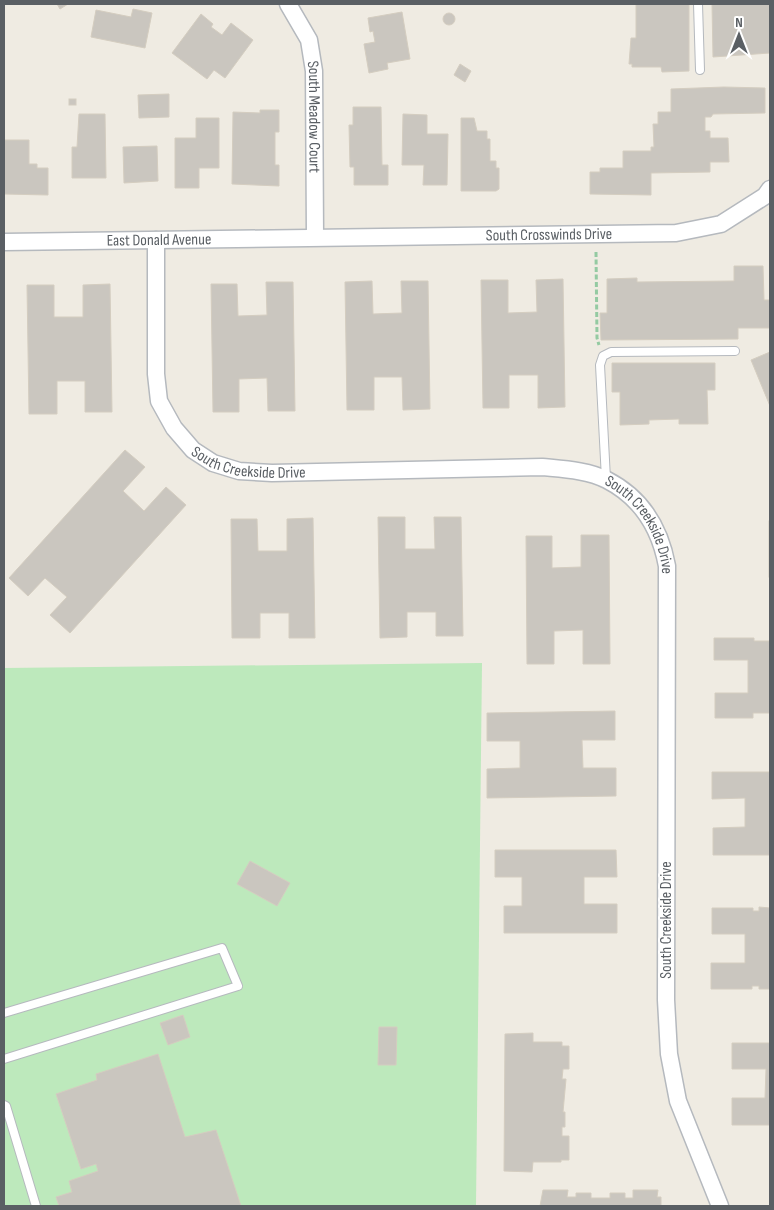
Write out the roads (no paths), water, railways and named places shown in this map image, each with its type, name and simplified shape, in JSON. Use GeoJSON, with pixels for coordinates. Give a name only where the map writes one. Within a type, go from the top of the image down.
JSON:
{"type":"FeatureCollection","features":[{"type":"Feature","properties":{"kind":"street","name":"South Meadow Court"},"geometry":{"type":"LineString","coordinates":[[288,4],[309,40],[314,71],[315,237]]}},
{"type":"Feature","properties":{"kind":"street","name":"South Crosswinds Drive"},"geometry":{"type":"LineString","coordinates":[[315,237],[676,233],[721,224],[765,196],[770,189]]}},
{"type":"Feature","properties":{"kind":"street","name":"East Donald Avenue"},"geometry":{"type":"LineString","coordinates":[[4,242],[315,237]]}},
{"type":"Feature","properties":{"kind":"street","name":"South Creekside Drive"},"geometry":{"type":"LineString","coordinates":[[156,240],[156,374],[159,401],[174,428],[193,450],[213,463],[239,471],[272,473],[542,467],[574,470],[606,479],[632,496],[651,520],[663,543],[667,566],[666,1000],[669,1054],[678,1101],[720,1206]]}},
{"type":"Feature","properties":{"kind":"lane"},"geometry":{"type":"LineString","coordinates":[[698,4],[700,70]]}},
{"type":"Feature","properties":{"kind":"lane"},"geometry":{"type":"LineString","coordinates":[[606,479],[600,365],[603,356],[611,352],[735,351]]}},
{"type":"Feature","properties":{"kind":"lane"},"geometry":{"type":"LineString","coordinates":[[4,1013],[222,948],[238,986],[4,1059]]}},
{"type":"Feature","properties":{"kind":"lane"},"geometry":{"type":"LineString","coordinates":[[4,1104],[36,1206]]}}]}
